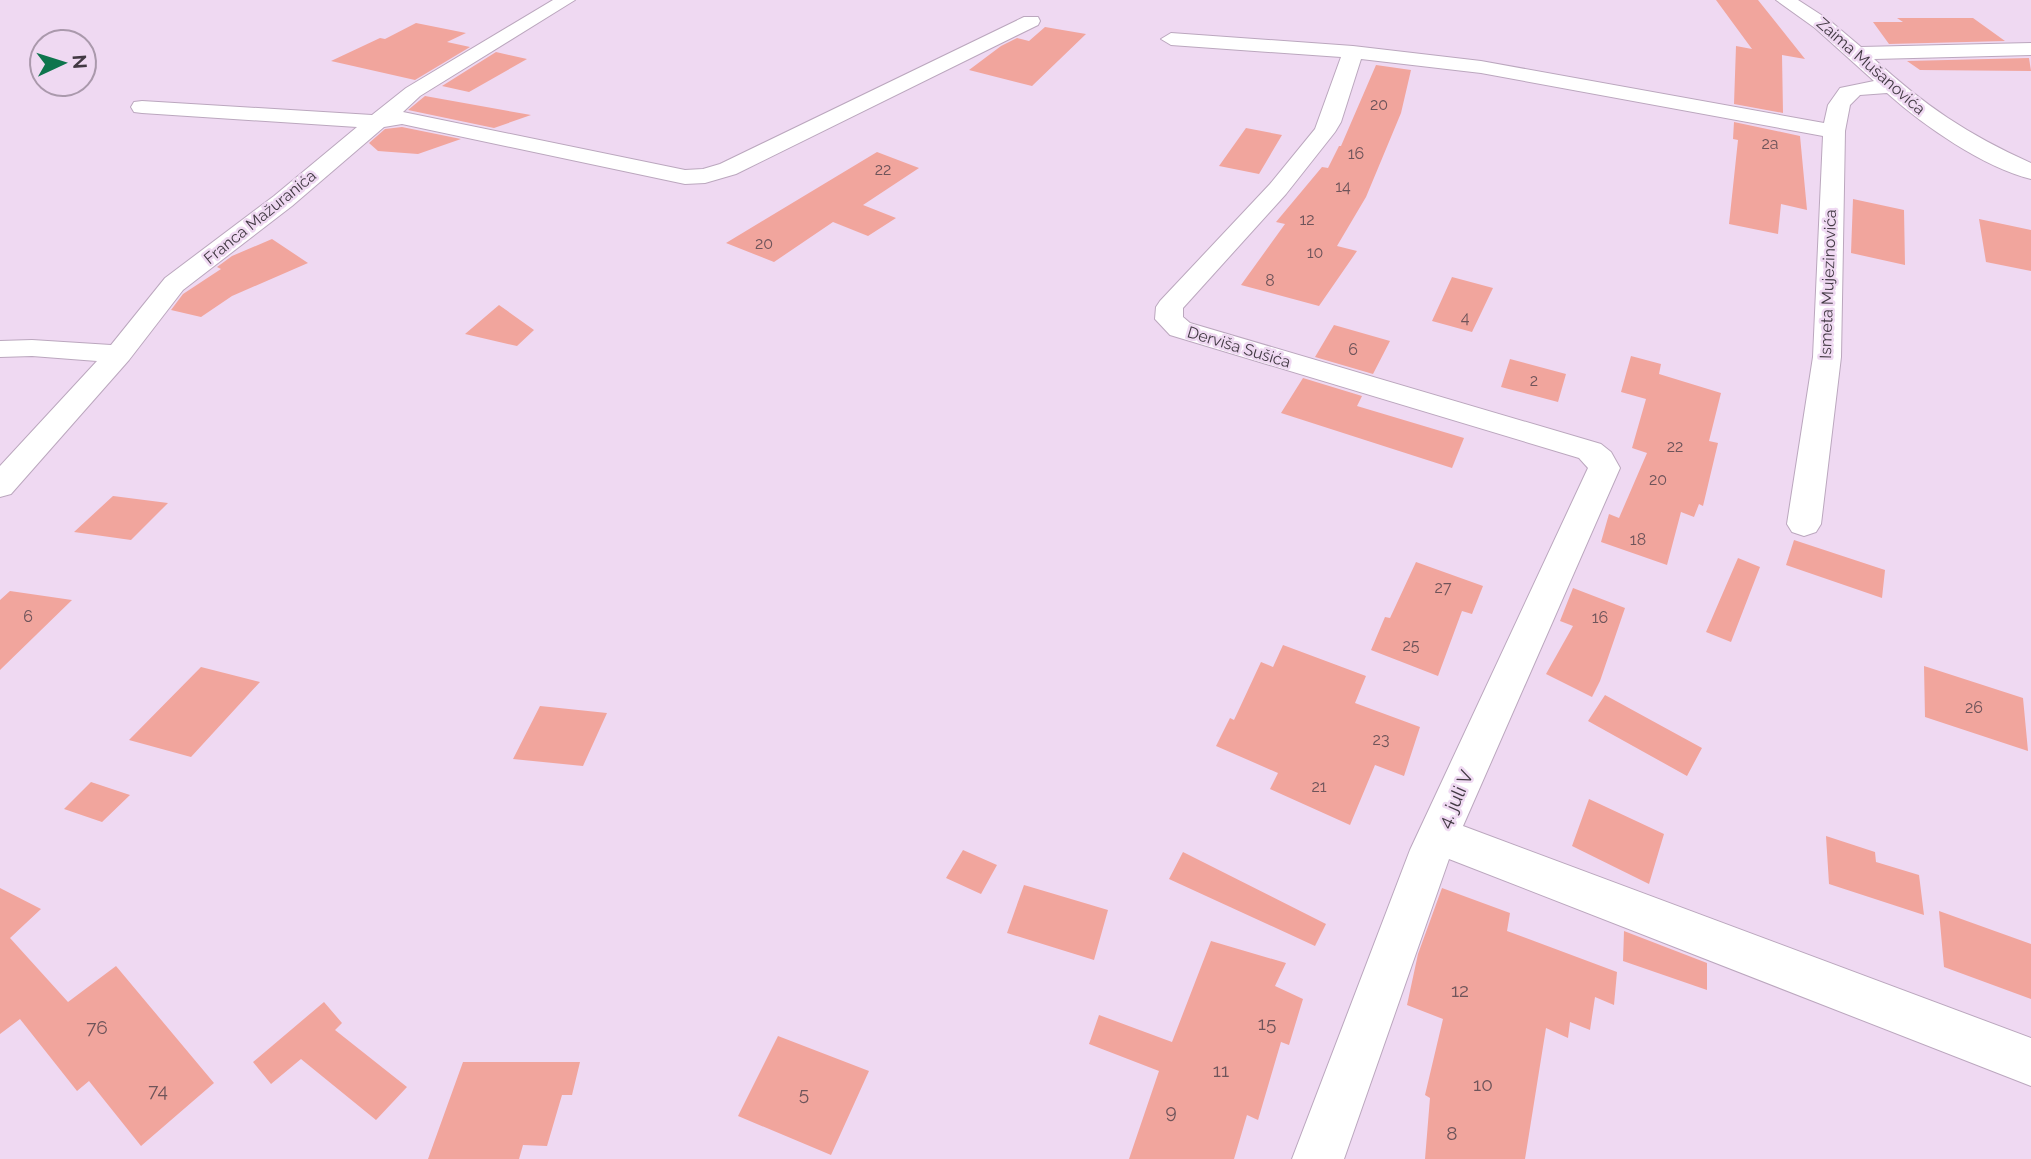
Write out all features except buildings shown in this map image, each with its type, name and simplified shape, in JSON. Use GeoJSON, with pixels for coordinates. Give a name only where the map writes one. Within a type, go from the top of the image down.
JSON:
{"type":"FeatureCollection","features":[{"type":"Feature","properties":{"kind":"street","name":"Franca Mažuranića"},"geometry":{"type":"LineString","coordinates":[[0,486],[119,354],[174,285],[283,201],[414,92],[566,0]]}},
{"type":"Feature","properties":{"kind":"street","name":"Zaima Mušanovića"},"geometry":{"type":"LineString","coordinates":[[1784,0],[1812,16],[1856,52],[1891,86],[1951,132],[2031,172]]}},
{"type":"Feature","properties":{"kind":"street"},"geometry":{"type":"LineString","coordinates":[[142,107],[375,122],[402,118],[685,177],[705,176],[728,169],[1031,21]]}},
{"type":"Feature","properties":{"kind":"street"},"geometry":{"type":"LineString","coordinates":[[1171,39],[1353,52],[1481,66],[1834,131]]}},
{"type":"Feature","properties":{"kind":"street"},"geometry":{"type":"LineString","coordinates":[[1856,52],[2031,49]]}},
{"type":"Feature","properties":{"kind":"street","name":"Derviša Sušića"},"geometry":{"type":"LineString","coordinates":[[1353,52],[1324,132],[1278,189],[1170,307],[1169,319],[1180,329],[1590,451]]}},
{"type":"Feature","properties":{"kind":"street","name":"Ismeta Mujezinovića"},"geometry":{"type":"LineString","coordinates":[[1804,524],[1827,357],[1834,131],[1838,102],[1842,95],[1851,91],[1891,86]]}},
{"type":"Feature","properties":{"kind":"street"},"geometry":{"type":"LineString","coordinates":[[0,349],[32,348],[119,354]]}},
{"type":"Feature","properties":{"kind":"street","name":"4. juli V"},"geometry":{"type":"LineString","coordinates":[[1318,1159],[1438,835],[1604,468],[1600,459],[1590,451]]}},
{"type":"Feature","properties":{"kind":"street"},"geometry":{"type":"LineString","coordinates":[[1438,835],[2031,1062]]}}]}
